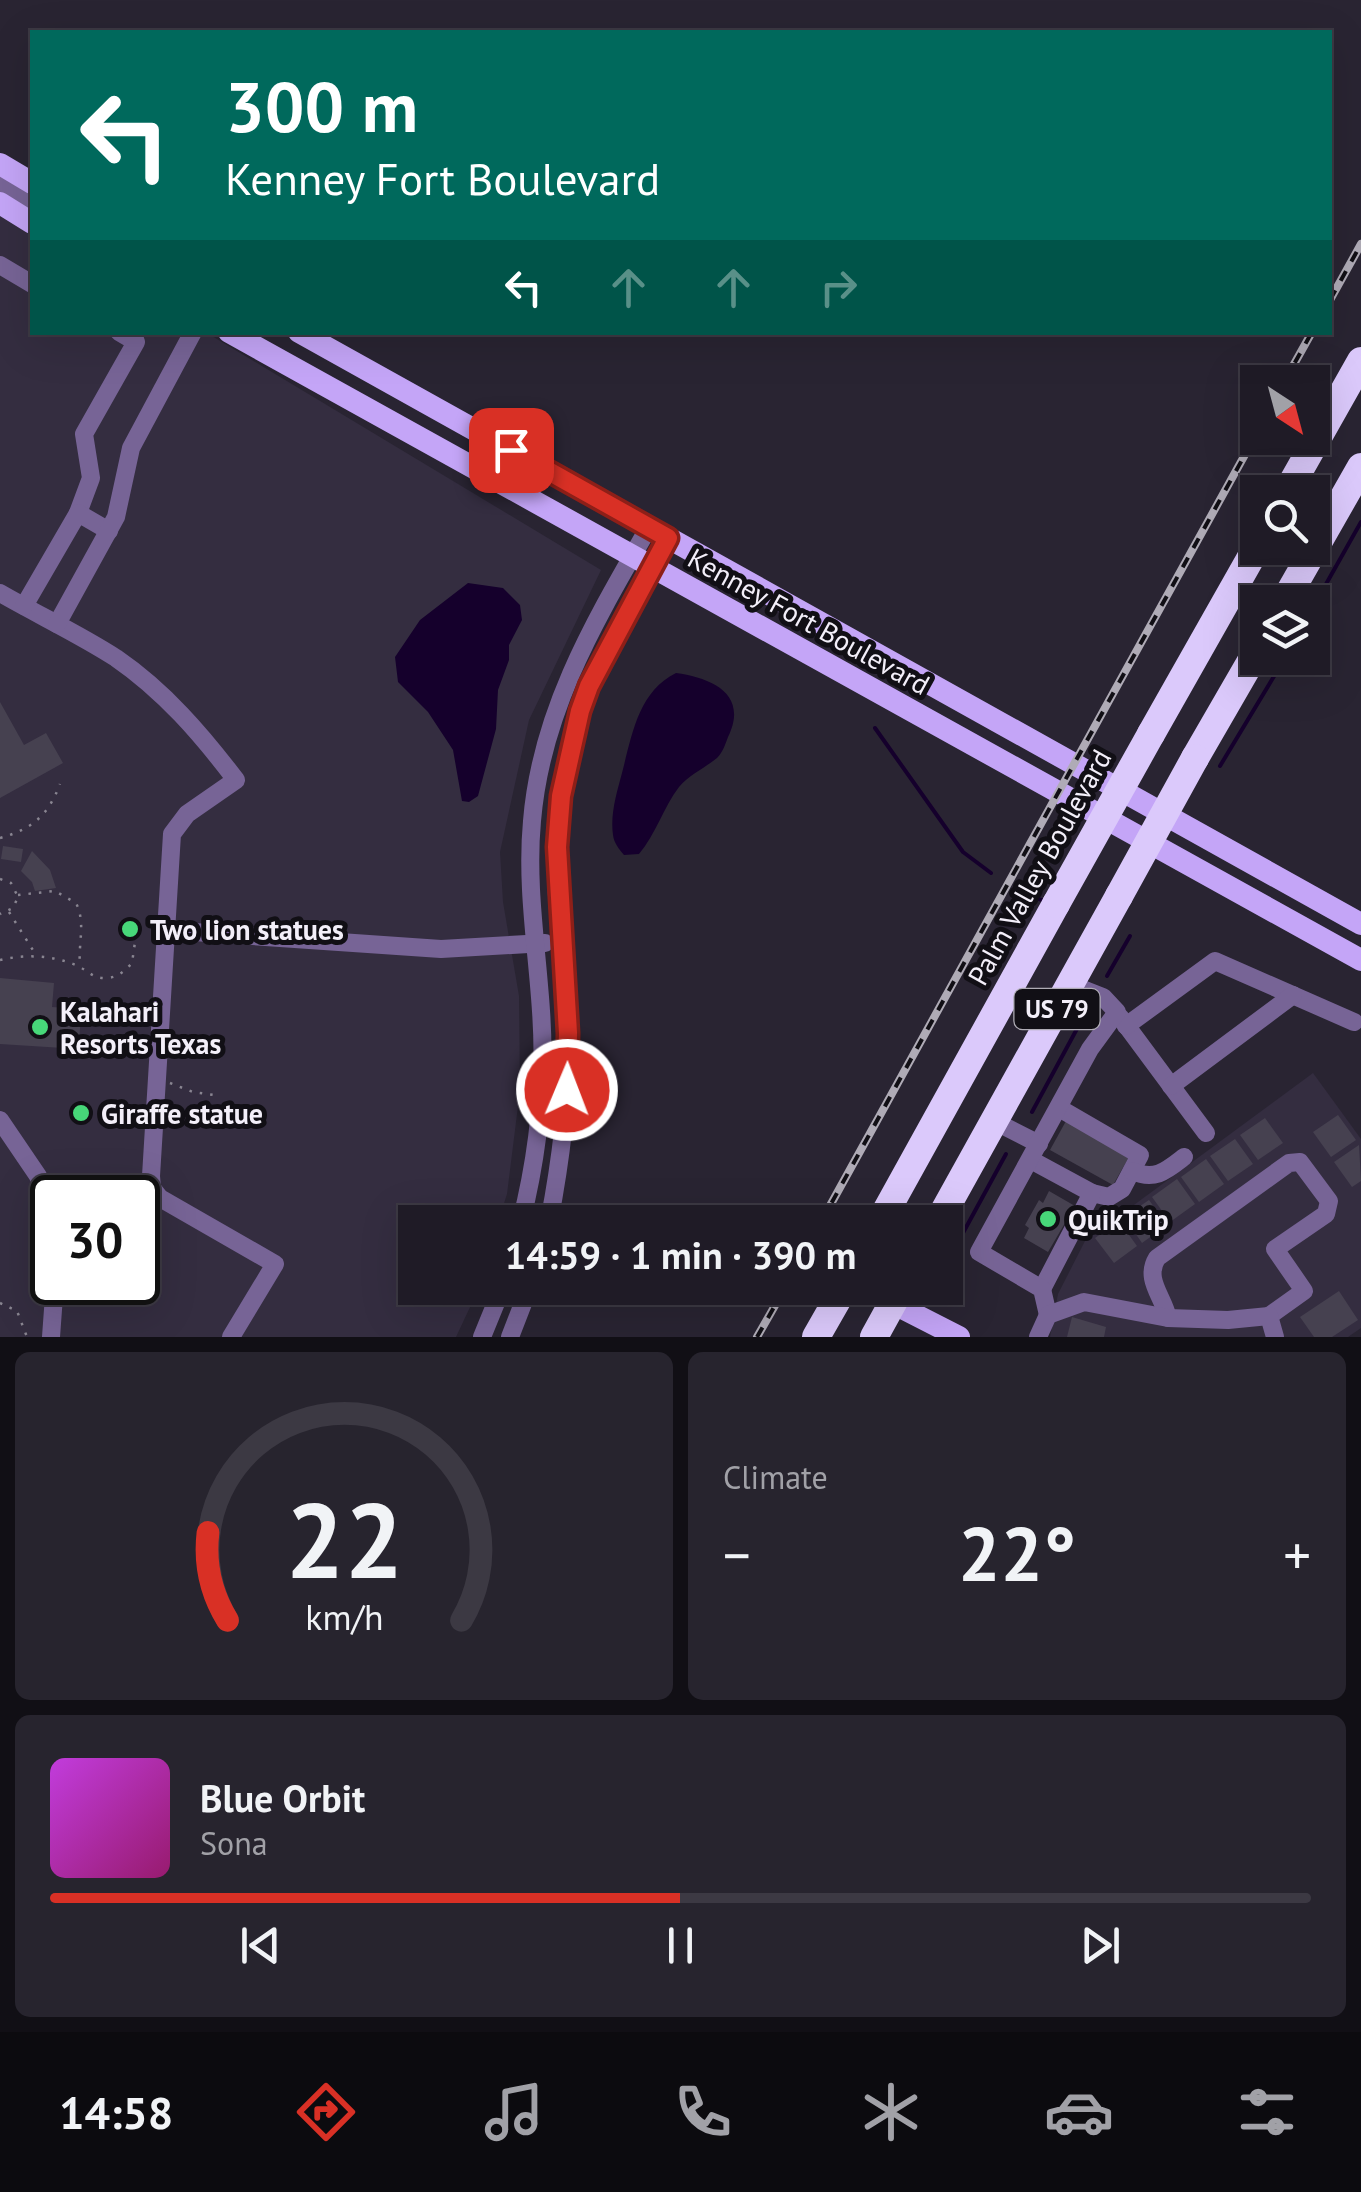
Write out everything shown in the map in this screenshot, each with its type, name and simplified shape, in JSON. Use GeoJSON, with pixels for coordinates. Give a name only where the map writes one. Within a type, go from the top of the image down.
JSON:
{"type":"FeatureCollection","features":[{"type":"Feature","properties":{"kind":"highway"},"geometry":{"type":"LineString","coordinates":[[1297,475],[1361,361]]}},
{"type":"Feature","properties":{"kind":"highway"},"geometry":{"type":"LineString","coordinates":[[1294,585],[1361,467]]}},
{"type":"Feature","properties":{"kind":"highway","name":"Palm Valley Boulevard"},"geometry":{"type":"LineString","coordinates":[[889,1205],[1247,565]]}},
{"type":"Feature","properties":{"kind":"highway","name":"US 79"},"geometry":{"type":"LineString","coordinates":[[947,1205],[1243,675]]}},
{"type":"Feature","properties":{"kind":"highway"},"geometry":{"type":"LineString","coordinates":[[816,1337],[834,1305]]}},
{"type":"Feature","properties":{"kind":"highway"},"geometry":{"type":"LineString","coordinates":[[874,1337],[892,1305]]}},
{"type":"Feature","properties":{"kind":"main road"},"geometry":{"type":"LineString","coordinates":[[0,164],[30,182]]}},
{"type":"Feature","properties":{"kind":"main road"},"geometry":{"type":"LineString","coordinates":[[0,203],[30,221]]}},
{"type":"Feature","properties":{"kind":"main road","name":"Kenney Fort Boulevard"},"geometry":{"type":"LineString","coordinates":[[234,335],[1361,960]]}},
{"type":"Feature","properties":{"kind":"main road","name":"Kenney Fort Boulevard"},"geometry":{"type":"LineString","coordinates":[[304,335],[1361,924]]}},
{"type":"Feature","properties":{"kind":"main road"},"geometry":{"type":"LineString","coordinates":[[912,1305],[959,1337]]}},
{"type":"Feature","properties":{"kind":"street"},"geometry":{"type":"LineString","coordinates":[[0,185],[30,200]]}},
{"type":"Feature","properties":{"kind":"street"},"geometry":{"type":"LineString","coordinates":[[0,266],[30,283]]}},
{"type":"Feature","properties":{"kind":"street"},"geometry":{"type":"LineString","coordinates":[[24,606],[78,513],[91,478],[84,434],[136,342],[124,335]]}},
{"type":"Feature","properties":{"kind":"street"},"geometry":{"type":"LineString","coordinates":[[57,624],[109,531],[120,502],[131,448],[191,335]]}},
{"type":"Feature","properties":{"kind":"street"},"geometry":{"type":"LineString","coordinates":[[78,513],[109,531]]}},
{"type":"Feature","properties":{"kind":"street"},"geometry":{"type":"LineString","coordinates":[[525,1205],[540,1109],[541,1015],[530,883],[531,836],[546,736],[578,654],[659,533]]}},
{"type":"Feature","properties":{"kind":"street"},"geometry":{"type":"LineString","coordinates":[[551,1205],[562,1152],[568,1033],[556,875],[558,824],[580,711],[642,563]]}},
{"type":"Feature","properties":{"kind":"street"},"geometry":{"type":"LineString","coordinates":[[0,593],[118,660],[151,686],[196,730],[236,780],[187,814],[174,828],[152,1188],[160,1198],[275,1264],[231,1337]]}},
{"type":"Feature","properties":{"kind":"street"},"geometry":{"type":"LineString","coordinates":[[165,930],[442,949],[560,941]]}},
{"type":"Feature","properties":{"kind":"street"},"geometry":{"type":"LineString","coordinates":[[1042,1289],[979,1252],[1090,1049],[1122,1019],[1216,960],[1354,1022]]}},
{"type":"Feature","properties":{"kind":"street"},"geometry":{"type":"LineString","coordinates":[[1070,984],[1103,997],[1206,1133]]}},
{"type":"Feature","properties":{"kind":"street"},"geometry":{"type":"LineString","coordinates":[[1171,1086],[1293,995]]}},
{"type":"Feature","properties":{"kind":"street"},"geometry":{"type":"LineString","coordinates":[[994,1121],[1092,1193],[1109,1197],[1122,1189],[1140,1156],[1059,1108]]}},
{"type":"Feature","properties":{"kind":"street"},"geometry":{"type":"LineString","coordinates":[[0,1120],[37,1175]]}},
{"type":"Feature","properties":{"kind":"street"},"geometry":{"type":"LineString","coordinates":[[1132,1171],[1159,1176],[1184,1157]]}},
{"type":"Feature","properties":{"kind":"street"},"geometry":{"type":"LineString","coordinates":[[1048,1315],[1084,1302],[1168,1318],[1228,1320],[1269,1316],[1304,1291],[1275,1249],[1326,1214],[1329,1202],[1300,1162],[1289,1163],[1157,1258],[1150,1269],[1152,1282],[1165,1302],[1168,1318]]}},
{"type":"Feature","properties":{"kind":"street"},"geometry":{"type":"LineString","coordinates":[[1038,1337],[1048,1315],[1042,1289],[1092,1193]]}},
{"type":"Feature","properties":{"kind":"street"},"geometry":{"type":"LineString","coordinates":[[50,1337],[53,1305]]}},
{"type":"Feature","properties":{"kind":"street"},"geometry":{"type":"LineString","coordinates":[[482,1337],[495,1305]]}},
{"type":"Feature","properties":{"kind":"street"},"geometry":{"type":"LineString","coordinates":[[510,1337],[522,1305]]}},
{"type":"Feature","properties":{"kind":"street"},"geometry":{"type":"LineString","coordinates":[[1269,1316],[1274,1337]]}},
{"type":"Feature","properties":{"kind":"path"},"geometry":{"type":"LineString","coordinates":[[0,838],[20,832],[43,817],[60,784]]}},
{"type":"Feature","properties":{"kind":"path"},"geometry":{"type":"LineString","coordinates":[[0,879],[11,882],[18,895],[9,912],[0,914]]}},
{"type":"Feature","properties":{"kind":"path"},"geometry":{"type":"LineString","coordinates":[[18,895],[55,891],[76,903],[83,924],[80,967]]}},
{"type":"Feature","properties":{"kind":"path"},"geometry":{"type":"LineString","coordinates":[[9,912],[37,956]]}},
{"type":"Feature","properties":{"kind":"path"},"geometry":{"type":"LineString","coordinates":[[0,960],[37,956],[80,967],[100,978],[118,976],[136,955],[137,928],[145,928]]}},
{"type":"Feature","properties":{"kind":"path"},"geometry":{"type":"LineString","coordinates":[[164,1083],[214,1095]]}},
{"type":"Feature","properties":{"kind":"path"},"geometry":{"type":"LineString","coordinates":[[0,1303],[17,1311],[27,1337]]}},
{"type":"Feature","properties":{"kind":"shaded area"},"geometry":{"type":"Polygon","coordinates":[[[0,215],[30,232],[30,335],[210,335],[601,570],[529,720],[500,852],[503,902],[519,996],[520,1090],[507,1194],[503,1205],[398,1205],[398,1305],[471,1305],[456,1337],[0,1337],[0,215]]]}},
{"type":"Feature","properties":{"kind":"shaded area"},"geometry":{"type":"Polygon","coordinates":[[[468,583],[503,588],[520,605],[522,620],[509,645],[509,660],[498,690],[496,729],[478,796],[469,802],[462,801],[453,750],[428,712],[398,682],[395,657],[420,620],[468,583]]]}},
{"type":"Feature","properties":{"kind":"shaded area"},"geometry":{"type":"Polygon","coordinates":[[[676,673],[702,679],[723,691],[734,710],[733,722],[721,753],[679,787],[639,854],[624,855],[614,841],[612,819],[629,744],[645,703],[663,681],[676,673]]]}},
{"type":"Feature","properties":{"kind":"shaded area"},"geometry":{"type":"Polygon","coordinates":[[[1313,1073],[1361,1139],[1361,1328],[1348,1337],[1050,1337],[1058,1294],[1085,1241],[1313,1073]]]}},
{"type":"Feature","properties":{"kind":"building"},"geometry":{"type":"Polygon","coordinates":[[[0,702],[24,745],[46,733],[63,763],[0,798],[0,702]]]}},
{"type":"Feature","properties":{"kind":"building"},"geometry":{"type":"Polygon","coordinates":[[[3,846],[23,849],[21,862],[1,859],[3,846]]]}},
{"type":"Feature","properties":{"kind":"building"},"geometry":{"type":"Polygon","coordinates":[[[32,851],[50,870],[56,888],[35,891],[21,871],[32,851]]]}},
{"type":"Feature","properties":{"kind":"building","name":"Kalahari Resorts Texas"},"geometry":{"type":"Polygon","coordinates":[[[0,978],[54,983],[52,1007],[81,1009],[79,1049],[0,1044],[0,978]]]}},
{"type":"Feature","properties":{"kind":"building"},"geometry":{"type":"Polygon","coordinates":[[[1338,1115],[1356,1140],[1331,1157],[1313,1132],[1338,1115]]]}},
{"type":"Feature","properties":{"kind":"building"},"geometry":{"type":"Polygon","coordinates":[[[1265,1118],[1283,1143],[1258,1160],[1240,1135],[1265,1118]]]}},
{"type":"Feature","properties":{"kind":"building","name":"QuikTrip"},"geometry":{"type":"Polygon","coordinates":[[[1066,1121],[1129,1157],[1113,1185],[1050,1150],[1066,1121]]]}},
{"type":"Feature","properties":{"kind":"building"},"geometry":{"type":"Polygon","coordinates":[[[1235,1139],[1253,1164],[1228,1181],[1210,1156],[1235,1139]]]}},
{"type":"Feature","properties":{"kind":"building"},"geometry":{"type":"Polygon","coordinates":[[[1359,1145],[1361,1181],[1352,1187],[1334,1162],[1359,1145]]]}},
{"type":"Feature","properties":{"kind":"building"},"geometry":{"type":"Polygon","coordinates":[[[1206,1159],[1224,1184],[1199,1202],[1181,1177],[1206,1159]]]}},
{"type":"Feature","properties":{"kind":"building"},"geometry":{"type":"Polygon","coordinates":[[[1177,1179],[1195,1204],[1170,1222],[1152,1197],[1177,1179]]]}},
{"type":"Feature","properties":{"kind":"building","name":"QuikTrip"},"geometry":{"type":"Polygon","coordinates":[[[1049,1191],[1075,1206],[1048,1252],[1024,1238],[1029,1228],[1025,1225],[1049,1191]]]}},
{"type":"Feature","properties":{"kind":"building"},"geometry":{"type":"Polygon","coordinates":[[[1149,1200],[1167,1225],[1142,1243],[1124,1217],[1149,1200]]]}},
{"type":"Feature","properties":{"kind":"building"},"geometry":{"type":"Polygon","coordinates":[[[1119,1221],[1137,1246],[1114,1263],[1095,1238],[1119,1221]]]}},
{"type":"Feature","properties":{"kind":"building"},"geometry":{"type":"Polygon","coordinates":[[[1339,1291],[1358,1320],[1332,1337],[1314,1337],[1300,1317],[1339,1291]]]}},
{"type":"Feature","properties":{"kind":"building"},"geometry":{"type":"Polygon","coordinates":[[[1072,1317],[1106,1327],[1104,1337],[1067,1337],[1072,1317]]]}},
{"type":"Feature","properties":{"kind":"waterway"},"geometry":{"type":"LineString","coordinates":[[1326,585],[1361,522]]}},
{"type":"Feature","properties":{"kind":"waterway"},"geometry":{"type":"LineString","coordinates":[[1220,766],[1275,675]]}},
{"type":"Feature","properties":{"kind":"waterway"},"geometry":{"type":"LineString","coordinates":[[875,728],[963,852],[991,873]]}},
{"type":"Feature","properties":{"kind":"waterway"},"geometry":{"type":"LineString","coordinates":[[1021,892],[1044,901]]}},
{"type":"Feature","properties":{"kind":"waterway"},"geometry":{"type":"LineString","coordinates":[[1107,976],[1130,936]]}},
{"type":"Feature","properties":{"kind":"waterway"},"geometry":{"type":"LineString","coordinates":[[1032,1112],[1085,1014]]}},
{"type":"Feature","properties":{"kind":"waterway"},"geometry":{"type":"LineString","coordinates":[[963,1233],[1006,1154]]}},
{"type":"Feature","properties":{"kind":"railway"},"geometry":{"type":"LineString","coordinates":[[1332,296],[1361,244]]}},
{"type":"Feature","properties":{"kind":"railway"},"geometry":{"type":"LineString","coordinates":[[1294,365],[1310,335]]}},
{"type":"Feature","properties":{"kind":"railway"},"geometry":{"type":"LineString","coordinates":[[830,1205],[1245,455]]}},
{"type":"Feature","properties":{"kind":"railway"},"geometry":{"type":"LineString","coordinates":[[757,1337],[775,1305]]}},
{"type":"Feature","properties":{"kind":"place","name":"Two lion statues"},"geometry":{"type":"Point","coordinates":[130,929]}},
{"type":"Feature","properties":{"kind":"place","name":"Kalahari Resorts Texas"},"geometry":{"type":"Point","coordinates":[40,1027]}},
{"type":"Feature","properties":{"kind":"place","name":"Giraffe statue"},"geometry":{"type":"Point","coordinates":[81,1113]}},
{"type":"Feature","properties":{"kind":"place","name":"QuikTrip"},"geometry":{"type":"Point","coordinates":[1048,1219]}},
{"type":"Feature","properties":{"kind":"route"},"geometry":{"type":"LineString","coordinates":[[511,450],[668,538],[589,686],[561,796],[556,875],[566,993],[567,1090]]}}]}
